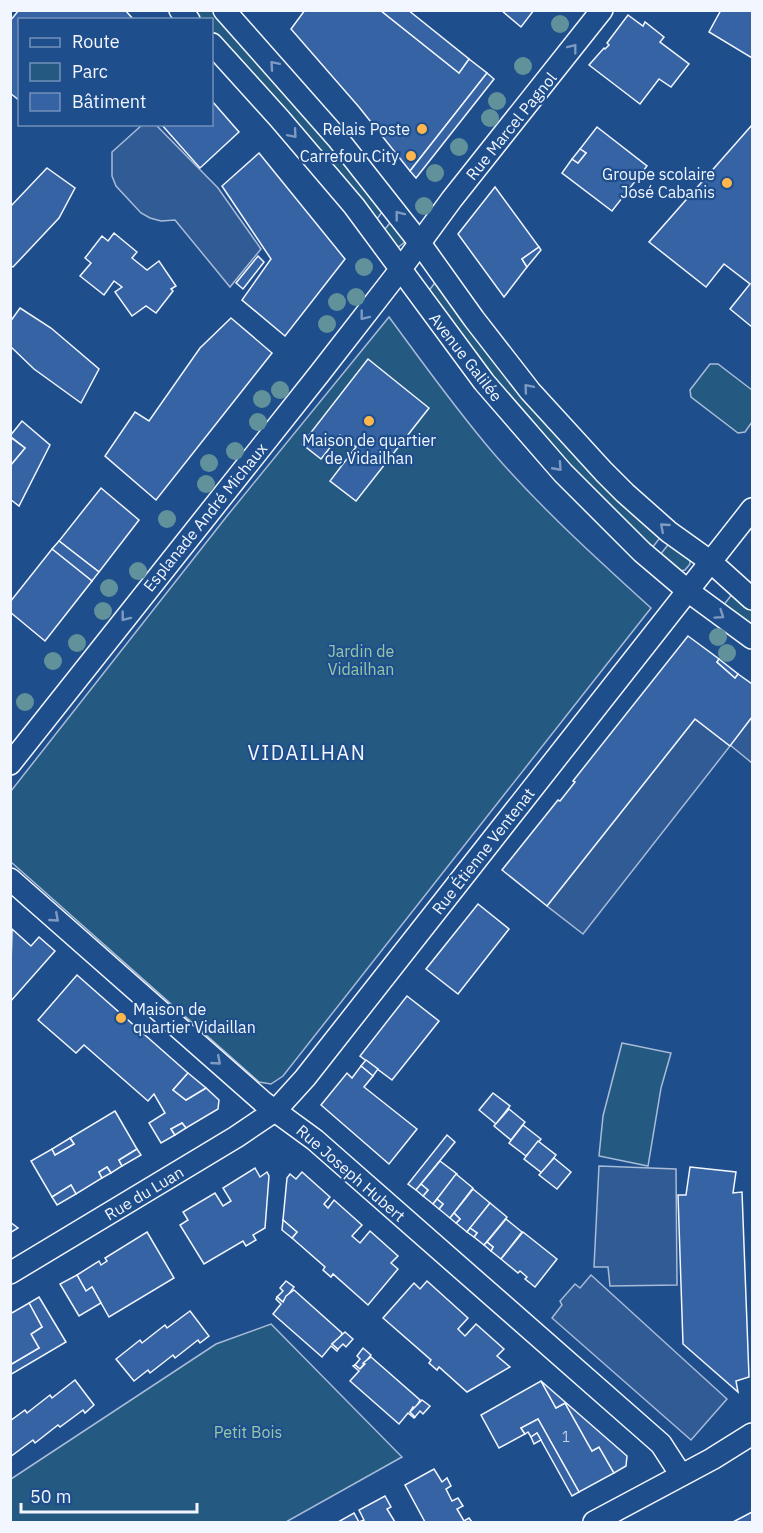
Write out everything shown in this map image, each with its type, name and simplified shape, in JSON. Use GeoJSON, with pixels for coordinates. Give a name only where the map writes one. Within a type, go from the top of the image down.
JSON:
{"type":"FeatureCollection","features":[{"type":"Feature","properties":{"kind":"street","name":"Avenue Galilée"},"geometry":{"type":"LineString","coordinates":[[224,10],[338,138],[420,242],[474,320],[517,375],[597,465],[669,532],[711,562],[753,599]]}},
{"type":"Feature","properties":{"kind":"street","name":"Rue Marcel Pagnol"},"geometry":{"type":"LineString","coordinates":[[400,270],[602,10]]}},
{"type":"Feature","properties":{"kind":"street","name":"Avenue Galilée"},"geometry":{"type":"LineString","coordinates":[[213,45],[354,206],[498,400],[563,473],[642,552],[688,591],[753,638]]}},
{"type":"Feature","properties":{"kind":"street","name":"Esplanade André Michaux"},"geometry":{"type":"LineString","coordinates":[[10,764],[400,270]]}},
{"type":"Feature","properties":{"kind":"street","name":"Rue Étienne Ventenat"},"geometry":{"type":"LineString","coordinates":[[276,1110],[305,1078],[753,509]]}},
{"type":"Feature","properties":{"kind":"street","name":"Rue Joseph Hubert"},"geometry":{"type":"LineString","coordinates":[[10,879],[263,1102],[324,1148],[661,1444],[681,1475]]}},
{"type":"Feature","properties":{"kind":"street","name":"Rue du Luan"},"geometry":{"type":"LineString","coordinates":[[10,1273],[222,1146],[276,1110]]}},
{"type":"Feature","properties":{"kind":"street"},"geometry":{"type":"LineString","coordinates":[[594,1522],[753,1434]]}},
{"type":"Feature","properties":{"kind":"green space"},"geometry":{"type":"Polygon","coordinates":[[[190,11],[215,11],[385,208],[374,223],[300,132],[213,34],[213,18],[198,18],[190,11]]]}},
{"type":"Feature","properties":{"kind":"green space"},"geometry":{"type":"Polygon","coordinates":[[[393,219],[405,242],[397,248],[382,233],[393,219]]]}},
{"type":"Feature","properties":{"kind":"green space"},"geometry":{"type":"Polygon","coordinates":[[[438,279],[663,534],[652,548],[547,445],[427,293],[438,279]]]}},
{"type":"Feature","properties":{"kind":"green space","name":"Jardin de Vidailhan"},"geometry":{"type":"Polygon","coordinates":[[[389,317],[440,387],[513,475],[571,534],[651,608],[283,1076],[271,1084],[259,1082],[11,862],[11,791],[227,516],[389,317]]]}},
{"type":"Feature","properties":{"kind":"green space"},"geometry":{"type":"Polygon","coordinates":[[[710,364],[718,364],[752,390],[752,422],[745,432],[738,433],[691,397],[690,390],[710,364]]]}},
{"type":"Feature","properties":{"kind":"green space"},"geometry":{"type":"Polygon","coordinates":[[[671,541],[690,558],[690,564],[685,570],[680,571],[660,555],[671,541]]]}},
{"type":"Feature","properties":{"kind":"green space"},"geometry":{"type":"Polygon","coordinates":[[[733,593],[752,608],[752,630],[722,607],[733,593]]]}},
{"type":"Feature","properties":{"kind":"green space"},"geometry":{"type":"Polygon","coordinates":[[[622,1043],[671,1053],[661,1088],[648,1166],[599,1156],[603,1116],[622,1043]]]}},
{"type":"Feature","properties":{"kind":"green space","name":"Petit Bois"},"geometry":{"type":"Polygon","coordinates":[[[271,1324],[402,1457],[286,1522],[11,1522],[11,1479],[216,1344],[271,1324]]]}},
{"type":"Feature","properties":{"kind":"shaded area"},"geometry":{"type":"Polygon","coordinates":[[[141,126],[157,126],[218,188],[261,249],[230,287],[175,220],[161,221],[141,213],[116,186],[112,176],[112,152],[141,126]]]}},
{"type":"Feature","properties":{"kind":"shaded area"},"geometry":{"type":"Polygon","coordinates":[[[752,717],[752,763],[730,745],[752,717]]]}},
{"type":"Feature","properties":{"kind":"shaded area"},"geometry":{"type":"Polygon","coordinates":[[[695,719],[730,746],[583,934],[547,906],[695,719]]]}},
{"type":"Feature","properties":{"kind":"shaded area"},"geometry":{"type":"Polygon","coordinates":[[[599,1166],[676,1169],[677,1285],[610,1286],[608,1267],[594,1267],[599,1166]]]}},
{"type":"Feature","properties":{"kind":"shaded area"},"geometry":{"type":"Polygon","coordinates":[[[591,1275],[727,1399],[691,1440],[552,1318],[562,1305],[560,1301],[575,1284],[580,1288],[591,1275]]]}},
{"type":"Feature","properties":{"kind":"building"},"geometry":{"type":"Polygon","coordinates":[[[19,10],[125,10],[132,18],[18,18],[18,99],[10,93],[10,21],[19,10]]]}},
{"type":"Feature","properties":{"kind":"building"},"geometry":{"type":"Polygon","coordinates":[[[305,10],[380,10],[459,73],[469,59],[487,73],[410,171],[359,107],[291,29],[305,10]]]}},
{"type":"Feature","properties":{"kind":"building"},"geometry":{"type":"Polygon","coordinates":[[[380,10],[408,10],[469,59],[459,73],[380,10]]]}},
{"type":"Feature","properties":{"kind":"building"},"geometry":{"type":"Polygon","coordinates":[[[501,10],[534,10],[521,27],[501,10]]]}},
{"type":"Feature","properties":{"kind":"building"},"geometry":{"type":"Polygon","coordinates":[[[721,10],[752,10],[752,58],[709,32],[721,10]]]}},
{"type":"Feature","properties":{"kind":"building"},"geometry":{"type":"Polygon","coordinates":[[[628,15],[643,26],[645,22],[664,37],[660,42],[689,64],[671,87],[659,79],[640,104],[589,65],[609,45],[607,43],[628,15]]]}},
{"type":"Feature","properties":{"kind":"building"},"geometry":{"type":"Polygon","coordinates":[[[487,73],[494,79],[416,178],[410,171],[487,73]]]}},
{"type":"Feature","properties":{"kind":"building"},"geometry":{"type":"Polygon","coordinates":[[[213,102],[239,132],[200,168],[163,126],[213,126],[213,102]]]}},
{"type":"Feature","properties":{"kind":"building","name":"Groupe scolaire José Cabanis"},"geometry":{"type":"Polygon","coordinates":[[[752,125],[752,327],[730,309],[750,284],[724,264],[706,287],[649,242],[752,125]]]}},
{"type":"Feature","properties":{"kind":"building"},"geometry":{"type":"Polygon","coordinates":[[[597,127],[647,166],[612,211],[562,173],[572,159],[578,163],[586,153],[580,149],[597,127]]]}},
{"type":"Feature","properties":{"kind":"building"},"geometry":{"type":"Polygon","coordinates":[[[580,149],[586,153],[578,163],[572,159],[580,149]]]}},
{"type":"Feature","properties":{"kind":"building"},"geometry":{"type":"Polygon","coordinates":[[[259,153],[345,259],[285,336],[242,300],[271,259],[222,186],[259,153]]]}},
{"type":"Feature","properties":{"kind":"building"},"geometry":{"type":"Polygon","coordinates":[[[47,168],[75,188],[59,218],[13,267],[10,266],[10,207],[47,168]]]}},
{"type":"Feature","properties":{"kind":"building"},"geometry":{"type":"Polygon","coordinates":[[[495,187],[539,247],[522,259],[527,267],[504,297],[458,234],[495,187]]]}},
{"type":"Feature","properties":{"kind":"building"},"geometry":{"type":"Polygon","coordinates":[[[114,233],[137,252],[132,258],[147,270],[159,261],[176,286],[171,289],[173,291],[156,313],[146,306],[132,316],[115,292],[122,287],[114,281],[104,295],[80,276],[91,263],[85,258],[102,236],[108,241],[114,233]]]}},
{"type":"Feature","properties":{"kind":"building"},"geometry":{"type":"Polygon","coordinates":[[[539,247],[541,250],[527,267],[522,259],[539,247]]]}},
{"type":"Feature","properties":{"kind":"building"},"geometry":{"type":"Polygon","coordinates":[[[258,256],[264,262],[243,289],[236,283],[258,256]]]}},
{"type":"Feature","properties":{"kind":"building"},"geometry":{"type":"Polygon","coordinates":[[[20,308],[51,328],[99,369],[81,403],[34,369],[10,346],[10,322],[20,308]]]}},
{"type":"Feature","properties":{"kind":"building"},"geometry":{"type":"Polygon","coordinates":[[[231,318],[272,353],[156,500],[105,456],[135,412],[149,421],[200,348],[231,318]]]}},
{"type":"Feature","properties":{"kind":"building","name":"Maison de quartier de Vidailhan"},"geometry":{"type":"Polygon","coordinates":[[[368,359],[429,408],[356,501],[330,481],[356,447],[340,435],[321,459],[302,444],[368,359]]]}},
{"type":"Feature","properties":{"kind":"building"},"geometry":{"type":"Polygon","coordinates":[[[22,421],[50,445],[19,506],[10,499],[10,466],[25,448],[10,436],[22,421]]]}},
{"type":"Feature","properties":{"kind":"building"},"geometry":{"type":"Polygon","coordinates":[[[10,437],[25,448],[10,466],[10,437]]]}},
{"type":"Feature","properties":{"kind":"building"},"geometry":{"type":"Polygon","coordinates":[[[101,488],[139,520],[99,572],[59,541],[101,488]]]}},
{"type":"Feature","properties":{"kind":"building"},"geometry":{"type":"Polygon","coordinates":[[[59,541],[99,572],[92,581],[52,549],[59,541]]]}},
{"type":"Feature","properties":{"kind":"building"},"geometry":{"type":"Polygon","coordinates":[[[52,549],[92,581],[45,641],[10,612],[10,602],[52,549]]]}},
{"type":"Feature","properties":{"kind":"building"},"geometry":{"type":"Polygon","coordinates":[[[688,636],[719,659],[717,662],[735,678],[738,674],[752,684],[752,717],[730,746],[695,719],[547,906],[502,870],[558,800],[560,801],[575,782],[573,781],[688,636]]]}},
{"type":"Feature","properties":{"kind":"building"},"geometry":{"type":"Polygon","coordinates":[[[719,659],[738,674],[735,678],[717,662],[719,659]]]}},
{"type":"Feature","properties":{"kind":"building"},"geometry":{"type":"Polygon","coordinates":[[[478,904],[509,929],[458,994],[426,969],[478,904]]]}},
{"type":"Feature","properties":{"kind":"building"},"geometry":{"type":"Polygon","coordinates":[[[12,929],[31,946],[39,937],[55,951],[10,1002],[12,929]]]}},
{"type":"Feature","properties":{"kind":"building"},"geometry":{"type":"Polygon","coordinates":[[[77,975],[188,1073],[173,1090],[186,1100],[206,1088],[219,1100],[218,1109],[186,1128],[182,1123],[171,1129],[175,1135],[161,1143],[149,1123],[165,1113],[154,1094],[148,1101],[84,1045],[76,1053],[38,1020],[77,975]]]}},
{"type":"Feature","properties":{"kind":"building"},"geometry":{"type":"Polygon","coordinates":[[[407,996],[439,1021],[392,1080],[360,1056],[407,996]]]}},
{"type":"Feature","properties":{"kind":"building"},"geometry":{"type":"Polygon","coordinates":[[[366,1060],[378,1069],[373,1076],[361,1066],[366,1060]]]}},
{"type":"Feature","properties":{"kind":"building"},"geometry":{"type":"Polygon","coordinates":[[[361,1066],[373,1076],[364,1087],[417,1129],[389,1164],[321,1105],[347,1073],[352,1078],[361,1066]]]}},
{"type":"Feature","properties":{"kind":"building"},"geometry":{"type":"Polygon","coordinates":[[[188,1073],[206,1088],[186,1100],[173,1090],[188,1073]]]}},
{"type":"Feature","properties":{"kind":"building"},"geometry":{"type":"Polygon","coordinates":[[[493,1093],[510,1106],[496,1124],[479,1110],[493,1093]]]}},
{"type":"Feature","properties":{"kind":"building"},"geometry":{"type":"Polygon","coordinates":[[[509,1109],[525,1122],[511,1140],[494,1126],[509,1109]]]}},
{"type":"Feature","properties":{"kind":"building"},"geometry":{"type":"Polygon","coordinates":[[[115,1111],[137,1149],[119,1160],[122,1166],[111,1173],[107,1167],[99,1172],[102,1178],[76,1194],[71,1185],[52,1197],[31,1161],[52,1149],[55,1155],[74,1144],[70,1138],[115,1111]]]}},
{"type":"Feature","properties":{"kind":"building"},"geometry":{"type":"Polygon","coordinates":[[[182,1123],[186,1128],[175,1135],[171,1129],[182,1123]]]}},
{"type":"Feature","properties":{"kind":"building"},"geometry":{"type":"Polygon","coordinates":[[[523,1125],[541,1139],[526,1156],[509,1143],[523,1125]]]}},
{"type":"Feature","properties":{"kind":"building"},"geometry":{"type":"Polygon","coordinates":[[[447,1135],[455,1142],[416,1190],[408,1184],[447,1135]]]}},
{"type":"Feature","properties":{"kind":"building"},"geometry":{"type":"Polygon","coordinates":[[[70,1138],[74,1144],[55,1155],[52,1149],[70,1138]]]}},
{"type":"Feature","properties":{"kind":"building"},"geometry":{"type":"Polygon","coordinates":[[[538,1141],[556,1155],[542,1173],[524,1159],[538,1141]]]}},
{"type":"Feature","properties":{"kind":"building"},"geometry":{"type":"Polygon","coordinates":[[[137,1149],[141,1155],[122,1166],[119,1160],[137,1149]]]}},
{"type":"Feature","properties":{"kind":"building"},"geometry":{"type":"Polygon","coordinates":[[[554,1158],[571,1172],[557,1189],[539,1175],[554,1158]]]}},
{"type":"Feature","properties":{"kind":"building"},"geometry":{"type":"Polygon","coordinates":[[[440,1161],[457,1174],[433,1204],[423,1196],[428,1190],[421,1184],[440,1161]]]}},
{"type":"Feature","properties":{"kind":"building"},"geometry":{"type":"Polygon","coordinates":[[[107,1167],[111,1173],[102,1178],[99,1172],[107,1167]]]}},
{"type":"Feature","properties":{"kind":"building"},"geometry":{"type":"Polygon","coordinates":[[[690,1167],[736,1172],[733,1193],[742,1192],[749,1377],[736,1381],[738,1392],[683,1344],[678,1195],[686,1195],[690,1167]]]}},
{"type":"Feature","properties":{"kind":"building"},"geometry":{"type":"Polygon","coordinates":[[[255,1168],[260,1177],[267,1172],[269,1176],[265,1228],[253,1235],[256,1240],[246,1246],[243,1241],[204,1264],[180,1225],[188,1220],[183,1212],[215,1193],[223,1206],[231,1201],[223,1188],[255,1168]]]}},
{"type":"Feature","properties":{"kind":"building"},"geometry":{"type":"Polygon","coordinates":[[[302,1172],[330,1197],[324,1204],[328,1208],[334,1200],[362,1225],[352,1236],[360,1243],[370,1231],[398,1256],[391,1263],[398,1269],[368,1305],[333,1274],[331,1277],[323,1270],[325,1267],[292,1238],[297,1232],[283,1220],[287,1178],[290,1174],[296,1179],[302,1172]]]}},
{"type":"Feature","properties":{"kind":"building"},"geometry":{"type":"Polygon","coordinates":[[[456,1174],[473,1188],[450,1218],[439,1209],[443,1204],[437,1199],[456,1174]]]}},
{"type":"Feature","properties":{"kind":"building"},"geometry":{"type":"Polygon","coordinates":[[[421,1184],[428,1190],[423,1196],[416,1190],[421,1184]]]}},
{"type":"Feature","properties":{"kind":"building"},"geometry":{"type":"Polygon","coordinates":[[[71,1185],[76,1194],[57,1205],[52,1197],[71,1185]]]}},
{"type":"Feature","properties":{"kind":"building"},"geometry":{"type":"Polygon","coordinates":[[[473,1189],[490,1203],[467,1232],[456,1223],[460,1219],[454,1213],[473,1189]]]}},
{"type":"Feature","properties":{"kind":"building"},"geometry":{"type":"Polygon","coordinates":[[[437,1199],[443,1204],[439,1209],[433,1204],[437,1199]]]}},
{"type":"Feature","properties":{"kind":"building"},"geometry":{"type":"Polygon","coordinates":[[[490,1203],[507,1217],[484,1245],[474,1237],[477,1233],[470,1228],[490,1203]]]}},
{"type":"Feature","properties":{"kind":"building"},"geometry":{"type":"Polygon","coordinates":[[[454,1213],[460,1219],[456,1223],[450,1218],[454,1213]]]}},
{"type":"Feature","properties":{"kind":"building"},"geometry":{"type":"Polygon","coordinates":[[[506,1219],[522,1232],[501,1259],[491,1251],[493,1247],[487,1242],[506,1219]]]}},
{"type":"Feature","properties":{"kind":"building"},"geometry":{"type":"Polygon","coordinates":[[[283,1220],[297,1232],[292,1238],[282,1230],[283,1220]]]}},
{"type":"Feature","properties":{"kind":"building"},"geometry":{"type":"Polygon","coordinates":[[[10,1222],[18,1228],[10,1233],[10,1222]]]}},
{"type":"Feature","properties":{"kind":"building"},"geometry":{"type":"Polygon","coordinates":[[[470,1228],[477,1233],[474,1237],[467,1232],[470,1228]]]}},
{"type":"Feature","properties":{"kind":"building"},"geometry":{"type":"Polygon","coordinates":[[[147,1232],[174,1278],[109,1317],[92,1287],[86,1291],[77,1275],[99,1261],[101,1265],[107,1261],[105,1258],[147,1232]]]}},
{"type":"Feature","properties":{"kind":"building"},"geometry":{"type":"Polygon","coordinates":[[[523,1232],[557,1259],[535,1287],[525,1279],[527,1277],[520,1271],[518,1273],[501,1259],[523,1232]]]}},
{"type":"Feature","properties":{"kind":"building"},"geometry":{"type":"Polygon","coordinates":[[[487,1242],[493,1247],[491,1251],[484,1245],[487,1242]]]}},
{"type":"Feature","properties":{"kind":"building"},"geometry":{"type":"Polygon","coordinates":[[[77,1275],[86,1291],[92,1287],[101,1303],[79,1316],[60,1284],[77,1275]]]}},
{"type":"Feature","properties":{"kind":"building"},"geometry":{"type":"Polygon","coordinates":[[[286,1281],[294,1287],[283,1302],[277,1297],[283,1291],[280,1288],[286,1281]]]}},
{"type":"Feature","properties":{"kind":"building"},"geometry":{"type":"Polygon","coordinates":[[[427,1281],[468,1318],[458,1329],[465,1336],[476,1324],[504,1349],[497,1356],[510,1367],[467,1392],[439,1367],[437,1370],[429,1363],[431,1360],[383,1318],[414,1283],[420,1289],[427,1281]]]}},
{"type":"Feature","properties":{"kind":"building"},"geometry":{"type":"Polygon","coordinates":[[[294,1290],[342,1333],[332,1344],[338,1349],[337,1351],[331,1346],[322,1357],[273,1314],[281,1304],[276,1299],[277,1297],[283,1302],[286,1296],[294,1290]]]}},
{"type":"Feature","properties":{"kind":"building"},"geometry":{"type":"Polygon","coordinates":[[[39,1297],[66,1342],[10,1375],[10,1365],[39,1348],[31,1334],[42,1327],[29,1303],[39,1297]]]}},
{"type":"Feature","properties":{"kind":"building"},"geometry":{"type":"Polygon","coordinates":[[[29,1303],[42,1327],[31,1334],[39,1348],[10,1365],[10,1314],[29,1303]]]}},
{"type":"Feature","properties":{"kind":"building"},"geometry":{"type":"Polygon","coordinates":[[[190,1311],[209,1336],[200,1343],[198,1340],[175,1358],[173,1355],[150,1373],[148,1370],[134,1381],[116,1359],[140,1340],[142,1343],[165,1325],[167,1328],[190,1311]]]}},
{"type":"Feature","properties":{"kind":"building"},"geometry":{"type":"Polygon","coordinates":[[[345,1332],[353,1339],[346,1347],[343,1344],[338,1349],[332,1344],[345,1332]]]}},
{"type":"Feature","properties":{"kind":"building"},"geometry":{"type":"Polygon","coordinates":[[[363,1348],[371,1355],[360,1369],[355,1365],[360,1359],[357,1356],[363,1348]]]}},
{"type":"Feature","properties":{"kind":"building"},"geometry":{"type":"Polygon","coordinates":[[[371,1357],[420,1400],[415,1409],[413,1407],[410,1412],[414,1418],[408,1413],[399,1424],[350,1381],[359,1371],[353,1366],[360,1369],[365,1364],[363,1363],[371,1357]]]}},
{"type":"Feature","properties":{"kind":"building"},"geometry":{"type":"Polygon","coordinates":[[[75,1380],[94,1405],[85,1413],[83,1410],[60,1427],[58,1425],[35,1443],[33,1440],[10,1457],[10,1421],[25,1410],[27,1413],[50,1395],[52,1398],[75,1380]]]}},
{"type":"Feature","properties":{"kind":"building"},"geometry":{"type":"Polygon","coordinates":[[[541,1381],[556,1408],[565,1403],[592,1451],[599,1447],[614,1473],[579,1492],[538,1419],[521,1428],[525,1434],[499,1448],[481,1415],[541,1381]]]}},
{"type":"Feature","properties":{"kind":"building"},"geometry":{"type":"Polygon","coordinates":[[[541,1381],[627,1456],[626,1466],[614,1473],[599,1447],[592,1451],[565,1403],[556,1408],[541,1381]]]}},
{"type":"Feature","properties":{"kind":"building"},"geometry":{"type":"Polygon","coordinates":[[[422,1400],[430,1406],[423,1414],[420,1411],[415,1417],[410,1412],[422,1400]]]}},
{"type":"Feature","properties":{"kind":"building"},"geometry":{"type":"Polygon","coordinates":[[[538,1419],[579,1492],[572,1496],[537,1433],[531,1437],[521,1428],[538,1419]]]}},
{"type":"Feature","properties":{"kind":"building"},"geometry":{"type":"Polygon","coordinates":[[[537,1433],[541,1440],[534,1444],[531,1437],[537,1433]]]}},
{"type":"Feature","properties":{"kind":"building"},"geometry":{"type":"Polygon","coordinates":[[[434,1469],[442,1482],[447,1478],[451,1486],[446,1489],[452,1501],[458,1498],[463,1506],[457,1509],[464,1521],[469,1518],[472,1522],[425,1522],[405,1485],[434,1469]]]}},
{"type":"Feature","properties":{"kind":"building"},"geometry":{"type":"Polygon","coordinates":[[[385,1496],[391,1507],[387,1509],[395,1522],[359,1522],[364,1520],[359,1510],[385,1496]]]}},
{"type":"Feature","properties":{"kind":"building"},"geometry":{"type":"Polygon","coordinates":[[[752,1512],[752,1522],[733,1522],[752,1512]]]}},
{"type":"Feature","properties":{"kind":"building"},"geometry":{"type":"Polygon","coordinates":[[[354,1513],[359,1522],[338,1522],[354,1513]]]}},
{"type":"Feature","properties":{"kind":"place","name":"Relais Poste"},"geometry":{"type":"Point","coordinates":[422,129]}},
{"type":"Feature","properties":{"kind":"place","name":"Carrefour City"},"geometry":{"type":"Point","coordinates":[411,156]}},
{"type":"Feature","properties":{"kind":"place","name":"Groupe scolaire José Cabanis"},"geometry":{"type":"Point","coordinates":[727,183]}},
{"type":"Feature","properties":{"kind":"place","name":"Maison de quartier de Vidailhan"},"geometry":{"type":"Point","coordinates":[369,421]}},
{"type":"Feature","properties":{"kind":"place","name":"Maison de quartier Vidaillan"},"geometry":{"type":"Point","coordinates":[121,1018]}},
{"type":"Feature","properties":{"kind":"district","name":"VIDAILHAN"},"geometry":{"type":"Point","coordinates":[307,752]}}]}
